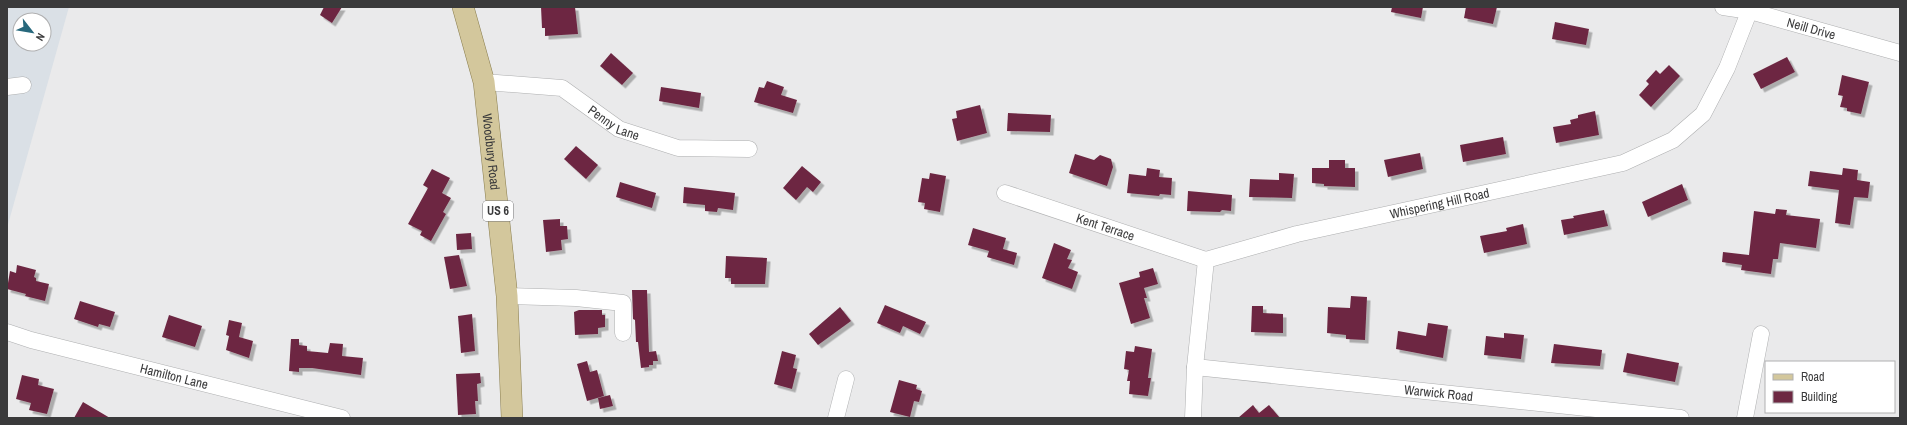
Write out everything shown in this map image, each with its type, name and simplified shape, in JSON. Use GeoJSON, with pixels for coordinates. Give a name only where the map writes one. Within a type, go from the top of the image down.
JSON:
{"type":"FeatureCollection","features":[{"type":"Feature","properties":{"kind":"main road","name":"Woodbury Road"},"geometry":{"type":"LineString","coordinates":[[463,7],[484,82],[507,296],[512,418]]}},
{"type":"Feature","properties":{"kind":"street","name":"Neill Drive"},"geometry":{"type":"LineString","coordinates":[[1723,7],[1750,9],[1900,53]]}},
{"type":"Feature","properties":{"kind":"street","name":"Whispering Hill Road"},"geometry":{"type":"LineString","coordinates":[[1206,260],[1297,234],[1623,163],[1673,140],[1703,114],[1727,68],[1750,9]]}},
{"type":"Feature","properties":{"kind":"street","name":"Penny Lane"},"geometry":{"type":"LineString","coordinates":[[484,82],[562,88],[619,129],[678,148],[749,149]]}},
{"type":"Feature","properties":{"kind":"street"},"geometry":{"type":"LineString","coordinates":[[7,87],[23,85]]}},
{"type":"Feature","properties":{"kind":"street","name":"Kent Terrace"},"geometry":{"type":"LineString","coordinates":[[1005,192],[1206,260]]}},
{"type":"Feature","properties":{"kind":"street"},"geometry":{"type":"LineString","coordinates":[[1193,418],[1195,368],[1206,260]]}},
{"type":"Feature","properties":{"kind":"street"},"geometry":{"type":"LineString","coordinates":[[507,296],[576,298],[623,303],[623,333]]}},
{"type":"Feature","properties":{"kind":"street","name":"Hamilton Lane"},"geometry":{"type":"LineString","coordinates":[[7,332],[31,340],[342,418]]}},
{"type":"Feature","properties":{"kind":"street"},"geometry":{"type":"LineString","coordinates":[[1745,418],[1761,334]]}},
{"type":"Feature","properties":{"kind":"street","name":"Warwick Road"},"geometry":{"type":"LineString","coordinates":[[1195,368],[1681,418]]}},
{"type":"Feature","properties":{"kind":"street"},"geometry":{"type":"LineString","coordinates":[[836,418],[846,379]]}},
{"type":"Feature","properties":{"kind":"shaded area"},"geometry":{"type":"Polygon","coordinates":[[[7,7],[69,7],[7,228],[7,7]]]}},
{"type":"Feature","properties":{"kind":"building"},"geometry":{"type":"Polygon","coordinates":[[[324,7],[342,7],[332,23],[320,15],[324,7]]]}},
{"type":"Feature","properties":{"kind":"building"},"geometry":{"type":"Polygon","coordinates":[[[541,7],[575,7],[578,34],[545,36],[545,28],[542,28],[541,7]]]}},
{"type":"Feature","properties":{"kind":"building"},"geometry":{"type":"Polygon","coordinates":[[[1392,7],[1423,7],[1421,18],[1391,12],[1392,7]]]}},
{"type":"Feature","properties":{"kind":"building"},"geometry":{"type":"Polygon","coordinates":[[[1466,7],[1497,7],[1493,24],[1464,18],[1466,7]]]}},
{"type":"Feature","properties":{"kind":"building"},"geometry":{"type":"Polygon","coordinates":[[[1555,22],[1589,29],[1586,45],[1552,39],[1555,22]]]}},
{"type":"Feature","properties":{"kind":"building"},"geometry":{"type":"Polygon","coordinates":[[[611,53],[633,73],[622,85],[600,66],[611,53]]]}},
{"type":"Feature","properties":{"kind":"building"},"geometry":{"type":"Polygon","coordinates":[[[1787,57],[1795,72],[1761,89],[1753,74],[1787,57]]]}},
{"type":"Feature","properties":{"kind":"building"},"geometry":{"type":"Polygon","coordinates":[[[1669,65],[1680,76],[1651,107],[1639,95],[1649,84],[1646,81],[1656,70],[1660,74],[1669,65]]]}},
{"type":"Feature","properties":{"kind":"building"},"geometry":{"type":"Polygon","coordinates":[[[1842,75],[1869,82],[1861,114],[1847,111],[1847,108],[1840,107],[1843,96],[1838,95],[1842,75]]]}},
{"type":"Feature","properties":{"kind":"building"},"geometry":{"type":"Polygon","coordinates":[[[767,81],[784,87],[781,95],[797,100],[793,113],[754,102],[759,87],[764,88],[767,81]]]}},
{"type":"Feature","properties":{"kind":"building"},"geometry":{"type":"Polygon","coordinates":[[[661,87],[701,93],[699,108],[659,101],[661,87]]]}},
{"type":"Feature","properties":{"kind":"building"},"geometry":{"type":"Polygon","coordinates":[[[980,105],[987,133],[957,141],[952,119],[957,118],[956,111],[980,105]]]}},
{"type":"Feature","properties":{"kind":"building"},"geometry":{"type":"Polygon","coordinates":[[[1595,111],[1599,135],[1556,143],[1553,127],[1571,124],[1570,120],[1578,118],[1578,115],[1595,111]]]}},
{"type":"Feature","properties":{"kind":"building"},"geometry":{"type":"Polygon","coordinates":[[[1008,113],[1051,115],[1050,132],[1007,131],[1008,113]]]}},
{"type":"Feature","properties":{"kind":"building"},"geometry":{"type":"Polygon","coordinates":[[[1503,137],[1506,154],[1463,162],[1460,145],[1503,137]]]}},
{"type":"Feature","properties":{"kind":"building"},"geometry":{"type":"Polygon","coordinates":[[[576,146],[598,165],[586,179],[564,159],[576,146]]]}},
{"type":"Feature","properties":{"kind":"building"},"geometry":{"type":"Polygon","coordinates":[[[1420,153],[1423,169],[1388,177],[1384,160],[1420,153]]]}},
{"type":"Feature","properties":{"kind":"building"},"geometry":{"type":"Polygon","coordinates":[[[1075,154],[1094,160],[1100,155],[1111,159],[1113,167],[1107,186],[1069,173],[1075,154]]]}},
{"type":"Feature","properties":{"kind":"building"},"geometry":{"type":"Polygon","coordinates":[[[1329,160],[1345,160],[1345,168],[1355,168],[1355,187],[1324,186],[1324,184],[1312,183],[1312,168],[1329,168],[1329,160]]]}},
{"type":"Feature","properties":{"kind":"building"},"geometry":{"type":"Polygon","coordinates":[[[802,166],[821,182],[813,192],[807,187],[796,200],[783,188],[802,166]]]}},
{"type":"Feature","properties":{"kind":"building"},"geometry":{"type":"Polygon","coordinates":[[[1147,168],[1160,170],[1159,177],[1172,178],[1171,195],[1160,194],[1159,196],[1127,193],[1129,174],[1146,176],[1147,168]]]}},
{"type":"Feature","properties":{"kind":"building"},"geometry":{"type":"Polygon","coordinates":[[[1843,168],[1858,170],[1857,180],[1870,182],[1868,198],[1854,197],[1850,225],[1835,223],[1839,190],[1808,186],[1810,171],[1842,175],[1843,168]]]}},
{"type":"Feature","properties":{"kind":"building"},"geometry":{"type":"Polygon","coordinates":[[[432,169],[450,178],[442,193],[451,198],[443,212],[446,214],[431,241],[420,235],[422,231],[408,224],[428,188],[423,185],[432,169]]]}},
{"type":"Feature","properties":{"kind":"building"},"geometry":{"type":"Polygon","coordinates":[[[930,173],[946,176],[940,212],[924,209],[925,203],[918,202],[922,178],[929,179],[930,173]]]}},
{"type":"Feature","properties":{"kind":"building"},"geometry":{"type":"Polygon","coordinates":[[[1279,173],[1294,174],[1292,198],[1249,197],[1250,179],[1279,180],[1279,173]]]}},
{"type":"Feature","properties":{"kind":"building"},"geometry":{"type":"Polygon","coordinates":[[[620,182],[656,193],[652,208],[616,197],[620,182]]]}},
{"type":"Feature","properties":{"kind":"building"},"geometry":{"type":"Polygon","coordinates":[[[1682,184],[1688,200],[1648,217],[1642,202],[1682,184]]]}},
{"type":"Feature","properties":{"kind":"building"},"geometry":{"type":"Polygon","coordinates":[[[684,187],[735,193],[733,210],[718,208],[717,212],[705,211],[705,205],[683,203],[684,187]]]}},
{"type":"Feature","properties":{"kind":"building"},"geometry":{"type":"Polygon","coordinates":[[[1188,191],[1232,195],[1231,211],[1187,211],[1188,191]]]}},
{"type":"Feature","properties":{"kind":"building"},"geometry":{"type":"Polygon","coordinates":[[[1776,209],[1787,210],[1786,215],[1820,219],[1816,248],[1780,243],[1778,259],[1773,259],[1771,274],[1741,270],[1742,265],[1722,262],[1723,252],[1749,255],[1754,211],[1775,214],[1776,209]]]}},
{"type":"Feature","properties":{"kind":"building"},"geometry":{"type":"Polygon","coordinates":[[[1604,210],[1608,226],[1564,235],[1561,220],[1604,210]]]}},
{"type":"Feature","properties":{"kind":"building"},"geometry":{"type":"Polygon","coordinates":[[[560,219],[560,226],[567,226],[568,239],[561,240],[562,250],[546,252],[543,220],[560,219]]]}},
{"type":"Feature","properties":{"kind":"building"},"geometry":{"type":"Polygon","coordinates":[[[1523,224],[1527,244],[1484,253],[1480,236],[1507,231],[1506,228],[1523,224]]]}},
{"type":"Feature","properties":{"kind":"building"},"geometry":{"type":"Polygon","coordinates":[[[973,228],[1006,238],[1003,249],[1017,253],[1014,265],[987,257],[989,251],[968,245],[973,228]]]}},
{"type":"Feature","properties":{"kind":"building"},"geometry":{"type":"Polygon","coordinates":[[[471,233],[472,249],[457,250],[456,234],[471,233]]]}},
{"type":"Feature","properties":{"kind":"building"},"geometry":{"type":"Polygon","coordinates":[[[1054,243],[1071,250],[1067,259],[1072,260],[1068,268],[1078,272],[1072,289],[1042,278],[1054,243]]]}},
{"type":"Feature","properties":{"kind":"building"},"geometry":{"type":"Polygon","coordinates":[[[459,255],[467,286],[450,289],[444,257],[459,255]]]}},
{"type":"Feature","properties":{"kind":"building"},"geometry":{"type":"Polygon","coordinates":[[[726,256],[767,258],[765,284],[731,284],[731,278],[725,278],[726,256]]]}},
{"type":"Feature","properties":{"kind":"building"},"geometry":{"type":"Polygon","coordinates":[[[17,265],[36,270],[34,277],[36,278],[36,281],[49,284],[45,301],[25,296],[26,294],[7,289],[10,271],[16,273],[17,265]]]}},
{"type":"Feature","properties":{"kind":"building"},"geometry":{"type":"Polygon","coordinates":[[[1153,268],[1158,284],[1144,288],[1147,298],[1144,298],[1150,318],[1131,324],[1119,283],[1140,277],[1139,272],[1153,268]]]}},
{"type":"Feature","properties":{"kind":"building"},"geometry":{"type":"Polygon","coordinates":[[[632,290],[647,290],[649,352],[656,351],[658,361],[653,361],[653,365],[649,365],[649,367],[641,368],[638,342],[636,342],[635,320],[633,319],[632,290]]]}},
{"type":"Feature","properties":{"kind":"building"},"geometry":{"type":"Polygon","coordinates":[[[1351,296],[1367,297],[1365,340],[1346,339],[1346,335],[1327,333],[1328,307],[1350,308],[1351,296]]]}},
{"type":"Feature","properties":{"kind":"building"},"geometry":{"type":"Polygon","coordinates":[[[80,301],[115,312],[110,327],[99,324],[98,327],[74,319],[80,301]]]}},
{"type":"Feature","properties":{"kind":"building"},"geometry":{"type":"Polygon","coordinates":[[[885,305],[926,322],[920,334],[903,326],[900,333],[877,323],[885,305]]]}},
{"type":"Feature","properties":{"kind":"building"},"geometry":{"type":"Polygon","coordinates":[[[1252,306],[1263,306],[1263,313],[1283,314],[1283,333],[1251,332],[1252,306]]]}},
{"type":"Feature","properties":{"kind":"building"},"geometry":{"type":"Polygon","coordinates":[[[840,307],[851,321],[818,345],[809,334],[840,307]]]}},
{"type":"Feature","properties":{"kind":"building"},"geometry":{"type":"Polygon","coordinates":[[[579,310],[602,310],[602,315],[605,315],[605,327],[598,328],[598,334],[575,335],[574,312],[579,310]]]}},
{"type":"Feature","properties":{"kind":"building"},"geometry":{"type":"Polygon","coordinates":[[[472,314],[475,351],[461,353],[458,316],[472,314]]]}},
{"type":"Feature","properties":{"kind":"building"},"geometry":{"type":"Polygon","coordinates":[[[169,315],[202,326],[195,347],[162,337],[169,315]]]}},
{"type":"Feature","properties":{"kind":"building"},"geometry":{"type":"Polygon","coordinates":[[[229,320],[242,323],[239,337],[253,341],[249,358],[226,350],[229,336],[226,335],[229,320]]]}},
{"type":"Feature","properties":{"kind":"building"},"geometry":{"type":"Polygon","coordinates":[[[1428,323],[1448,326],[1443,358],[1396,349],[1398,331],[1426,336],[1428,323]]]}},
{"type":"Feature","properties":{"kind":"building"},"geometry":{"type":"Polygon","coordinates":[[[1504,333],[1524,335],[1521,359],[1484,355],[1486,336],[1504,338],[1504,333]]]}},
{"type":"Feature","properties":{"kind":"building"},"geometry":{"type":"Polygon","coordinates":[[[291,339],[299,339],[299,345],[307,346],[307,351],[328,353],[330,343],[343,344],[342,356],[363,358],[361,375],[312,368],[299,368],[299,372],[289,371],[291,339]]]}},
{"type":"Feature","properties":{"kind":"building"},"geometry":{"type":"Polygon","coordinates":[[[1554,344],[1602,350],[1600,366],[1551,363],[1554,344]]]}},
{"type":"Feature","properties":{"kind":"building"},"geometry":{"type":"Polygon","coordinates":[[[1135,346],[1152,349],[1148,378],[1151,378],[1148,396],[1129,394],[1130,381],[1127,381],[1129,370],[1124,369],[1126,351],[1134,352],[1135,346]]]}},
{"type":"Feature","properties":{"kind":"building"},"geometry":{"type":"Polygon","coordinates":[[[782,351],[796,355],[793,368],[797,369],[792,389],[774,384],[782,351]]]}},
{"type":"Feature","properties":{"kind":"building"},"geometry":{"type":"Polygon","coordinates":[[[1627,353],[1679,363],[1675,382],[1623,372],[1627,353]]]}},
{"type":"Feature","properties":{"kind":"building"},"geometry":{"type":"Polygon","coordinates":[[[587,361],[590,372],[597,370],[604,396],[587,401],[577,364],[587,361]]]}},
{"type":"Feature","properties":{"kind":"building"},"geometry":{"type":"Polygon","coordinates":[[[480,373],[481,383],[477,384],[478,401],[475,401],[476,414],[458,415],[456,374],[480,373]]]}},
{"type":"Feature","properties":{"kind":"building"},"geometry":{"type":"Polygon","coordinates":[[[22,375],[39,379],[38,385],[54,389],[47,414],[29,410],[31,403],[16,399],[22,375]]]}},
{"type":"Feature","properties":{"kind":"building"},"geometry":{"type":"Polygon","coordinates":[[[899,380],[917,385],[916,389],[922,391],[919,402],[914,401],[910,417],[890,412],[899,380]]]}},
{"type":"Feature","properties":{"kind":"building"},"geometry":{"type":"Polygon","coordinates":[[[610,395],[613,406],[600,409],[598,398],[610,395]]]}},
{"type":"Feature","properties":{"kind":"building"},"geometry":{"type":"Polygon","coordinates":[[[83,402],[110,418],[74,418],[83,402]]]}},
{"type":"Feature","properties":{"kind":"building"},"geometry":{"type":"Polygon","coordinates":[[[1253,405],[1259,413],[1269,405],[1280,418],[1238,418],[1253,405]]]}}]}
